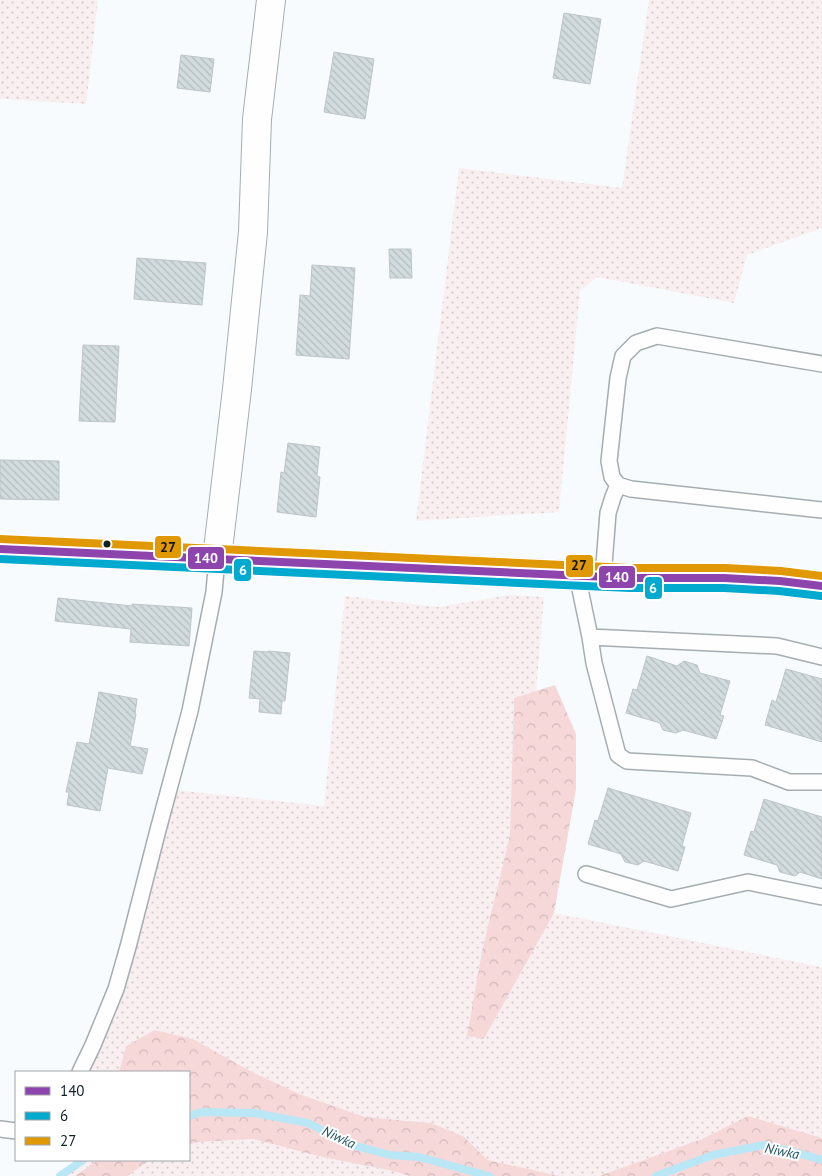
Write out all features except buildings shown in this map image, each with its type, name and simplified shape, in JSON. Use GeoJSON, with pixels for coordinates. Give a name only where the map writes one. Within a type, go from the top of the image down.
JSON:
{"type":"FeatureCollection","features":[{"type":"Feature","properties":{"kind":"main road"},"geometry":{"type":"LineString","coordinates":[[217,558],[253,232],[257,119],[271,0]]}},
{"type":"Feature","properties":{"kind":"main road"},"geometry":{"type":"LineString","coordinates":[[0,548],[590,576],[743,579],[822,586]]}},
{"type":"Feature","properties":{"kind":"lane"},"geometry":{"type":"LineString","coordinates":[[822,364],[657,336],[636,343],[623,356],[618,378],[609,460],[612,477],[618,485],[631,489],[822,510]]}},
{"type":"Feature","properties":{"kind":"lane"},"geometry":{"type":"LineString","coordinates":[[618,485],[590,576],[590,637],[594,663],[618,755],[627,762],[752,768],[789,782],[822,782]]}},
{"type":"Feature","properties":{"kind":"lane"},"geometry":{"type":"LineString","coordinates":[[80,1071],[116,989],[128,947],[190,711],[214,592],[217,558]]}},
{"type":"Feature","properties":{"kind":"lane"},"geometry":{"type":"LineString","coordinates":[[590,637],[777,646],[822,657]]}},
{"type":"Feature","properties":{"kind":"lane"},"geometry":{"type":"LineString","coordinates":[[586,874],[671,899],[748,882],[822,898]]}},
{"type":"Feature","properties":{"kind":"lane"},"geometry":{"type":"LineString","coordinates":[[0,1129],[15,1131]]}},
{"type":"Feature","properties":{"kind":"shaded area"},"geometry":{"type":"Polygon","coordinates":[[[0,0],[98,0],[86,104],[0,99],[0,0]]]}},
{"type":"Feature","properties":{"kind":"shaded area"},"geometry":{"type":"Polygon","coordinates":[[[649,0],[822,0],[822,228],[747,255],[734,303],[597,277],[580,291],[559,512],[416,521],[459,168],[622,188],[649,0]]]}},
{"type":"Feature","properties":{"kind":"shaded area"},"geometry":{"type":"Polygon","coordinates":[[[509,595],[544,597],[536,691],[514,698],[510,835],[482,951],[468,1036],[484,1039],[554,913],[822,967],[822,1138],[748,1116],[702,1139],[599,1176],[560,1176],[488,1160],[463,1136],[431,1123],[365,1117],[302,1095],[252,1072],[193,1039],[155,1030],[126,1046],[119,1071],[88,1071],[176,790],[324,806],[345,596],[438,607],[509,595]]]}},
{"type":"Feature","properties":{"kind":"shaded area"},"geometry":{"type":"Polygon","coordinates":[[[253,1139],[322,1157],[410,1176],[127,1176],[149,1161],[190,1161],[190,1145],[198,1142],[253,1139]]]}},
{"type":"Feature","properties":{"kind":"shaded area"},"geometry":{"type":"Polygon","coordinates":[[[76,1161],[97,1161],[75,1176],[62,1176],[76,1161]]]}},
{"type":"Feature","properties":{"kind":"green space"},"geometry":{"type":"Polygon","coordinates":[[[555,685],[576,734],[576,789],[554,913],[484,1039],[467,1036],[482,951],[510,835],[514,698],[555,685]]]}},
{"type":"Feature","properties":{"kind":"green space"},"geometry":{"type":"Polygon","coordinates":[[[155,1030],[193,1039],[252,1072],[302,1095],[365,1117],[431,1123],[463,1136],[488,1160],[560,1176],[410,1176],[322,1157],[253,1139],[198,1142],[190,1145],[190,1071],[119,1071],[126,1046],[155,1030]]]}},
{"type":"Feature","properties":{"kind":"green space"},"geometry":{"type":"Polygon","coordinates":[[[748,1116],[822,1138],[822,1176],[599,1176],[702,1139],[748,1116]]]}},
{"type":"Feature","properties":{"kind":"green space"},"geometry":{"type":"Polygon","coordinates":[[[97,1161],[149,1161],[127,1176],[75,1176],[97,1161]]]}},
{"type":"Feature","properties":{"kind":"waterway","name":"Niwka"},"geometry":{"type":"LineString","coordinates":[[190,1116],[202,1112],[254,1113],[308,1123],[352,1145],[390,1155],[419,1157],[489,1176]]}},
{"type":"Feature","properties":{"kind":"waterway","name":"Niwka"},"geometry":{"type":"LineString","coordinates":[[656,1176],[713,1155],[764,1145],[822,1160]]}},
{"type":"Feature","properties":{"kind":"waterway","name":"Niwka"},"geometry":{"type":"LineString","coordinates":[[60,1176],[82,1161]]}},
{"type":"Feature","properties":{"kind":"transit line","name":"27"},"geometry":{"type":"LineString","coordinates":[[0,539],[630,568],[725,568],[781,571],[822,576]]}},
{"type":"Feature","properties":{"kind":"transit line","name":"140"},"geometry":{"type":"LineString","coordinates":[[0,549],[630,578],[724,578],[780,581],[822,586]]}},
{"type":"Feature","properties":{"kind":"transit line","name":"6"},"geometry":{"type":"LineString","coordinates":[[0,559],[630,588],[724,588],[779,591],[821,596]]}}]}
